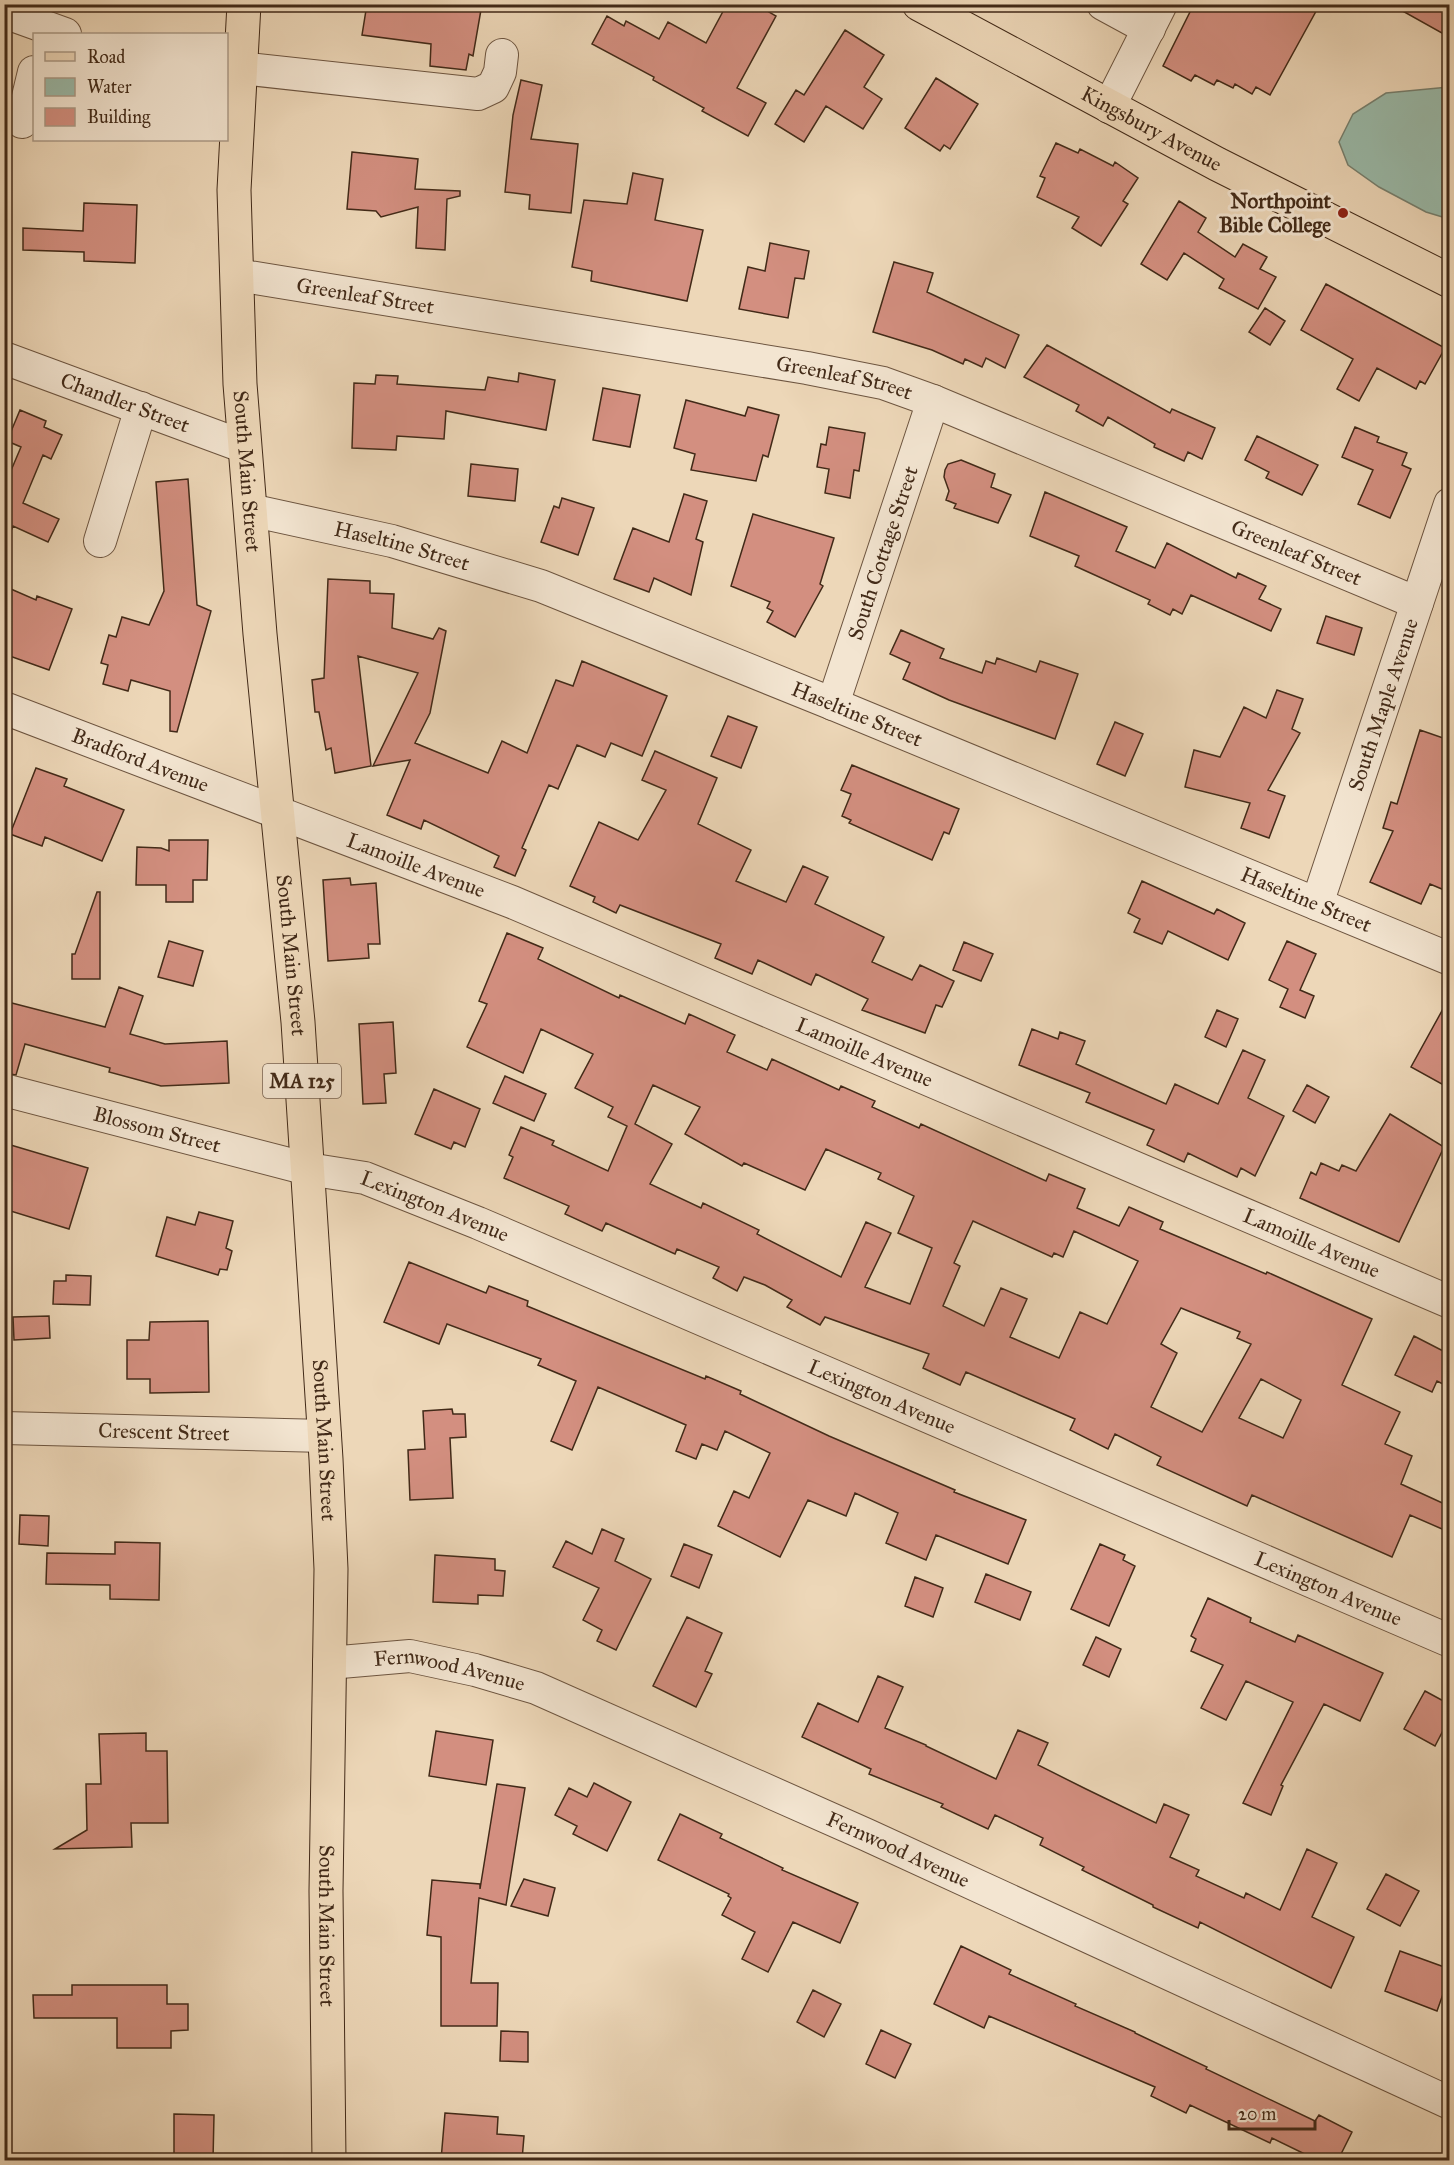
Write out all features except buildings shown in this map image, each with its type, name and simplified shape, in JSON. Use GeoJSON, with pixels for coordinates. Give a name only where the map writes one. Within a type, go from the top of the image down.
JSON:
{"type":"FeatureCollection","features":[{"type":"Feature","properties":{"kind":"main road","name":"South Main Street"},"geometry":{"type":"LineString","coordinates":[[244,4],[235,87],[234,190],[240,384],[297,1022],[325,1436],[331,1569],[326,1891],[328,2160]]}},
{"type":"Feature","properties":{"kind":"main road","name":"Kingsbury Avenue"},"geometry":{"type":"LineString","coordinates":[[919,4],[1216,164],[1449,281]]}},
{"type":"Feature","properties":{"kind":"street"},"geometry":{"type":"LineString","coordinates":[[1103,4],[1155,16],[1109,107]]}},
{"type":"Feature","properties":{"kind":"street"},"geometry":{"type":"LineString","coordinates":[[4,12],[52,32]]}},
{"type":"Feature","properties":{"kind":"street"},"geometry":{"type":"LineString","coordinates":[[235,87],[478,94],[493,87],[500,72],[502,55]]}},
{"type":"Feature","properties":{"kind":"street"},"geometry":{"type":"LineString","coordinates":[[22,122],[33,76]]}},
{"type":"Feature","properties":{"kind":"street","name":"Greenleaf Street"},"geometry":{"type":"LineString","coordinates":[[237,275],[807,368],[883,383],[933,401],[1417,603]]}},
{"type":"Feature","properties":{"kind":"street","name":"Chandler Street"},"geometry":{"type":"LineString","coordinates":[[4,358],[245,447]]}},
{"type":"Feature","properties":{"kind":"street","name":"South Cottage Street"},"geometry":{"type":"LineString","coordinates":[[833,704],[933,401]]}},
{"type":"Feature","properties":{"kind":"street"},"geometry":{"type":"LineString","coordinates":[[100,541],[141,408]]}},
{"type":"Feature","properties":{"kind":"street","name":"South Maple Avenue"},"geometry":{"type":"LineString","coordinates":[[1317,904],[1449,504]]}},
{"type":"Feature","properties":{"kind":"street","name":"Haseltine Street"},"geometry":{"type":"LineString","coordinates":[[250,510],[392,541],[541,586],[833,704],[1449,959]]}},
{"type":"Feature","properties":{"kind":"street","name":"Bradford Avenue"},"geometry":{"type":"LineString","coordinates":[[4,708],[277,811]]}},
{"type":"Feature","properties":{"kind":"street","name":"Lamoille Avenue"},"geometry":{"type":"LineString","coordinates":[[277,811],[522,906],[1449,1302]]}},
{"type":"Feature","properties":{"kind":"street","name":"Blossom Street"},"geometry":{"type":"LineString","coordinates":[[4,1090],[308,1169]]}},
{"type":"Feature","properties":{"kind":"street","name":"Lexington Avenue"},"geometry":{"type":"LineString","coordinates":[[308,1169],[365,1178],[478,1223],[1449,1641]]}},
{"type":"Feature","properties":{"kind":"street","name":"Crescent Street"},"geometry":{"type":"LineString","coordinates":[[4,1428],[325,1436]]}},
{"type":"Feature","properties":{"kind":"street","name":"Fernwood Avenue"},"geometry":{"type":"LineString","coordinates":[[329,1664],[410,1656],[476,1670],[536,1688],[867,1835],[1449,2103]]}},
{"type":"Feature","properties":{"kind":"water"},"geometry":{"type":"Polygon","coordinates":[[[1450,87],[1449,219],[1426,212],[1379,187],[1348,165],[1339,142],[1353,114],[1386,93],[1450,87]]]}},
{"type":"Feature","properties":{"kind":"place","name":"Northpoint Bible College"},"geometry":{"type":"Point","coordinates":[1343,213]}}]}
